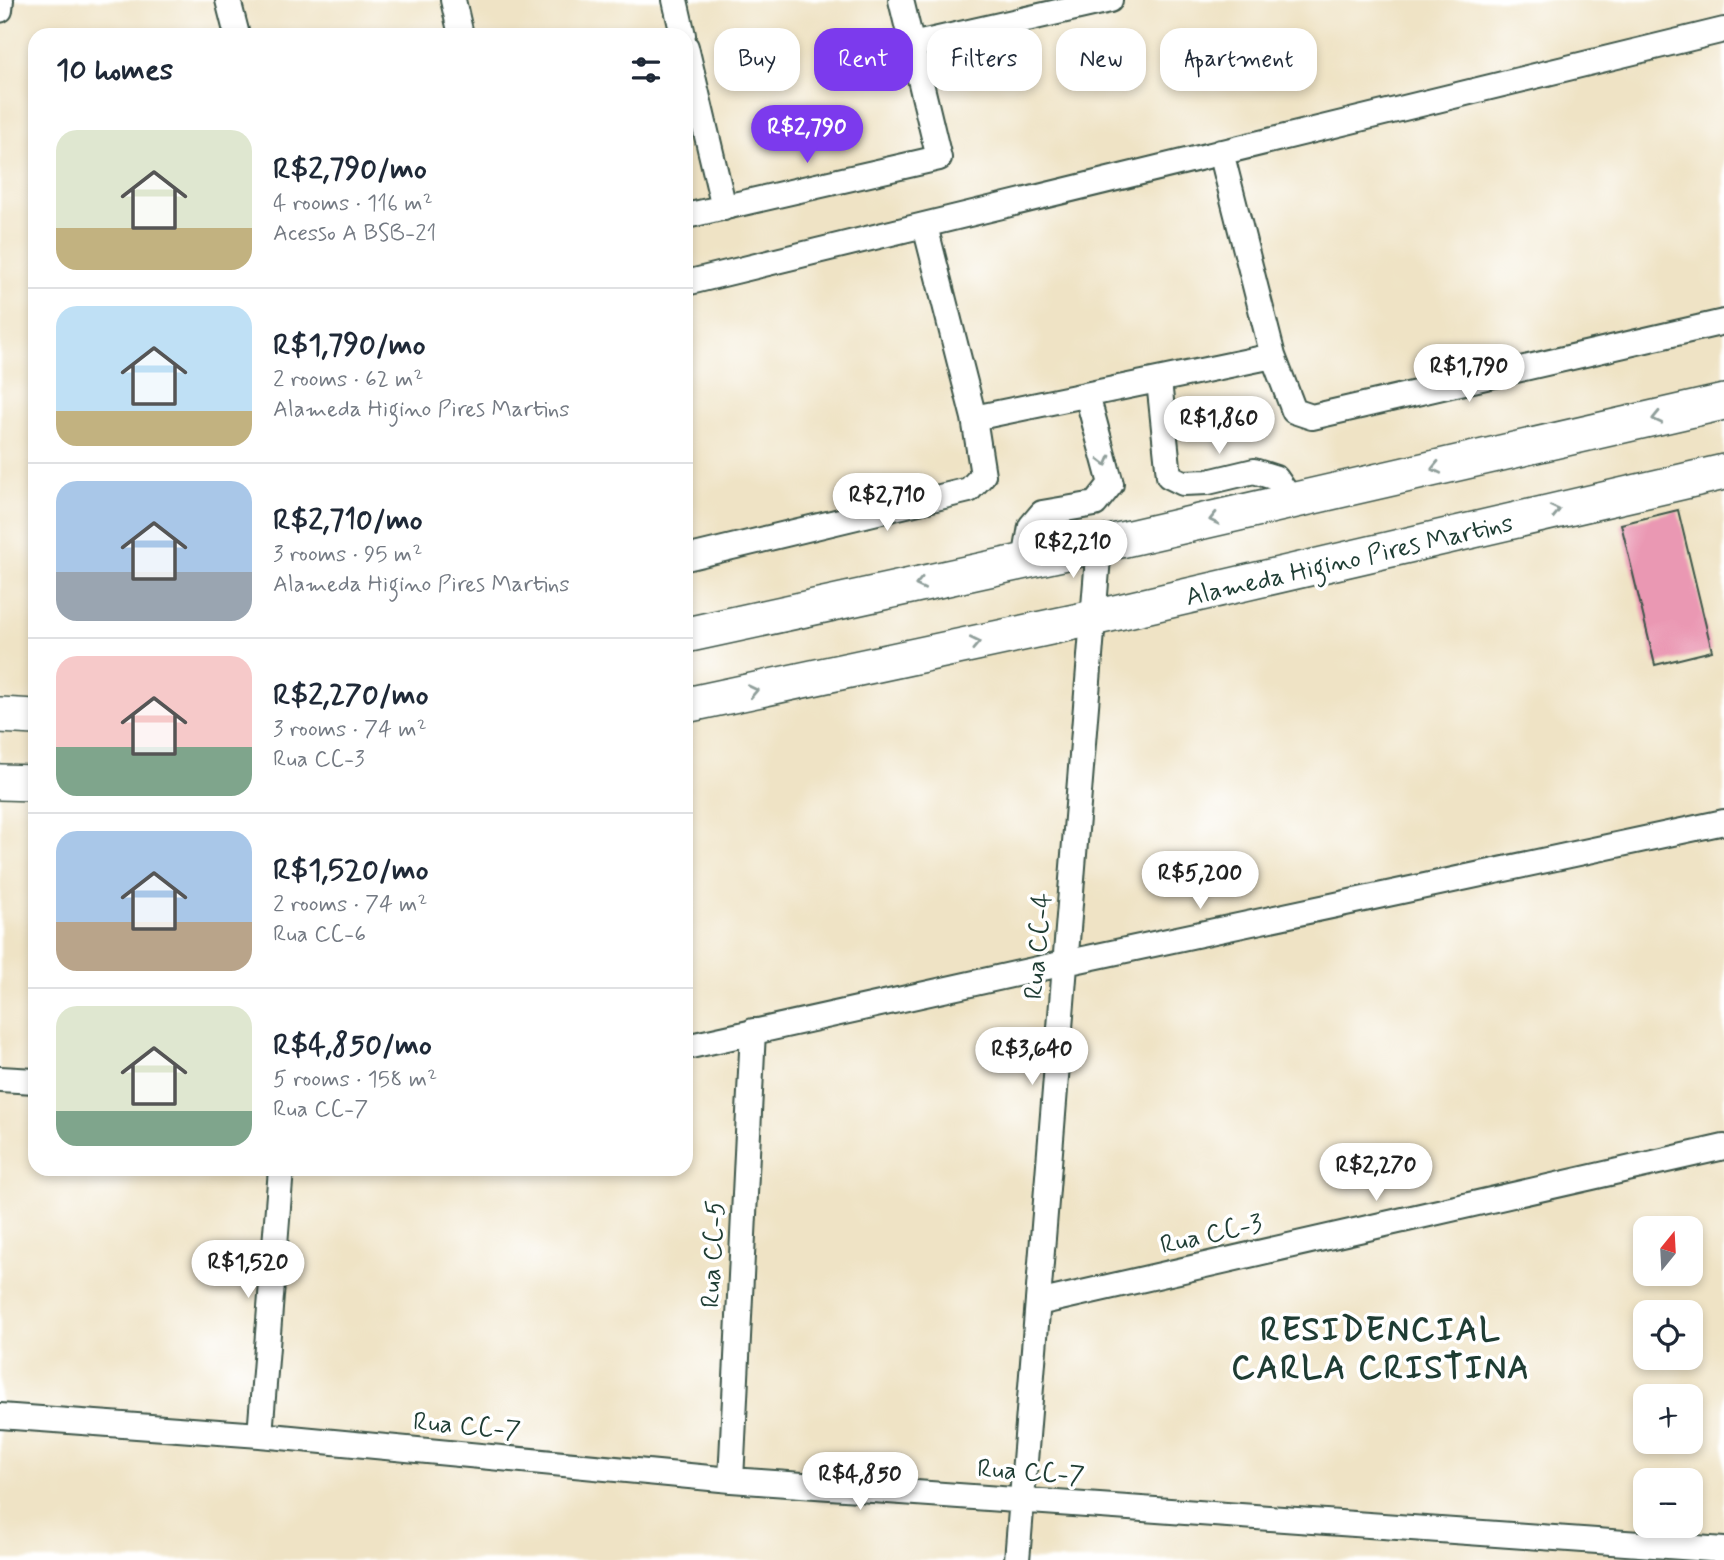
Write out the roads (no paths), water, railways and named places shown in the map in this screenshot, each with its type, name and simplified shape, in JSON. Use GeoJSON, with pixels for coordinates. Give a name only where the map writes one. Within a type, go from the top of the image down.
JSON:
{"type":"FeatureCollection","features":[{"type":"Feature","properties":{"kind":"street"},"geometry":{"type":"LineString","coordinates":[[0,10],[1,0]]}},
{"type":"Feature","properties":{"kind":"street"},"geometry":{"type":"LineString","coordinates":[[228,0],[235,28]]}},
{"type":"Feature","properties":{"kind":"street"},"geometry":{"type":"LineString","coordinates":[[453,0],[459,28]]}},
{"type":"Feature","properties":{"kind":"street"},"geometry":{"type":"LineString","coordinates":[[675,0],[681,28]]}},
{"type":"Feature","properties":{"kind":"street"},"geometry":{"type":"LineString","coordinates":[[901,0],[908,28]]}},
{"type":"Feature","properties":{"kind":"street"},"geometry":{"type":"LineString","coordinates":[[913,46],[1110,0]]}},
{"type":"Feature","properties":{"kind":"street"},"geometry":{"type":"LineString","coordinates":[[693,282],[1724,30]]}},
{"type":"Feature","properties":{"kind":"street"},"geometry":{"type":"LineString","coordinates":[[693,215],[939,158],[913,50]]}},
{"type":"Feature","properties":{"kind":"street"},"geometry":{"type":"LineString","coordinates":[[693,77],[724,208]]}},
{"type":"Feature","properties":{"kind":"street"},"geometry":{"type":"LineString","coordinates":[[1222,152],[1273,356],[1294,411],[1312,417],[1724,322]]}},
{"type":"Feature","properties":{"kind":"street"},"geometry":{"type":"LineString","coordinates":[[693,556],[969,490],[983,475],[974,418],[925,226]]}},
{"type":"Feature","properties":{"kind":"street"},"geometry":{"type":"LineString","coordinates":[[974,418],[1273,356]]}},
{"type":"Feature","properties":{"kind":"street"},"geometry":{"type":"LineString","coordinates":[[1159,381],[1169,476],[1183,483],[1208,482],[1254,471],[1276,478],[1292,501]]}},
{"type":"Feature","properties":{"kind":"street"},"geometry":{"type":"LineString","coordinates":[[1025,561],[1031,526],[1042,513],[1095,504],[1111,484],[1087,395]]}},
{"type":"Feature","properties":{"kind":"street"},"geometry":{"type":"LineString","coordinates":[[693,633],[1099,545],[1724,402]]}},
{"type":"Feature","properties":{"kind":"street","name":"Alameda Higino Pires Martins"},"geometry":{"type":"LineString","coordinates":[[693,704],[1093,618],[1724,472]]}},
{"type":"Feature","properties":{"kind":"street","name":"Rua CC-4"},"geometry":{"type":"LineString","coordinates":[[1017,1560],[1099,545]]}},
{"type":"Feature","properties":{"kind":"street"},"geometry":{"type":"LineString","coordinates":[[0,715],[28,717]]}},
{"type":"Feature","properties":{"kind":"street"},"geometry":{"type":"LineString","coordinates":[[0,782],[28,783]]}},
{"type":"Feature","properties":{"kind":"street"},"geometry":{"type":"LineString","coordinates":[[693,1045],[1724,822]]}},
{"type":"Feature","properties":{"kind":"street","name":"Rua CC-5"},"geometry":{"type":"LineString","coordinates":[[731,1480],[753,1031]]}},
{"type":"Feature","properties":{"kind":"street"},"geometry":{"type":"LineString","coordinates":[[0,1079],[28,1081]]}},
{"type":"Feature","properties":{"kind":"street","name":"Rua CC-3"},"geometry":{"type":"LineString","coordinates":[[1038,1303],[1724,1147]]}},
{"type":"Feature","properties":{"kind":"street"},"geometry":{"type":"LineString","coordinates":[[260,1435],[280,1176]]}},
{"type":"Feature","properties":{"kind":"street","name":"Rua CC-7"},"geometry":{"type":"LineString","coordinates":[[0,1416],[260,1435],[731,1480],[1724,1550]]}},
{"type":"Feature","properties":{"kind":"district","name":"RESIDENCIAL CARLA CRISTINA"},"geometry":{"type":"Point","coordinates":[1381,1347]}}]}
